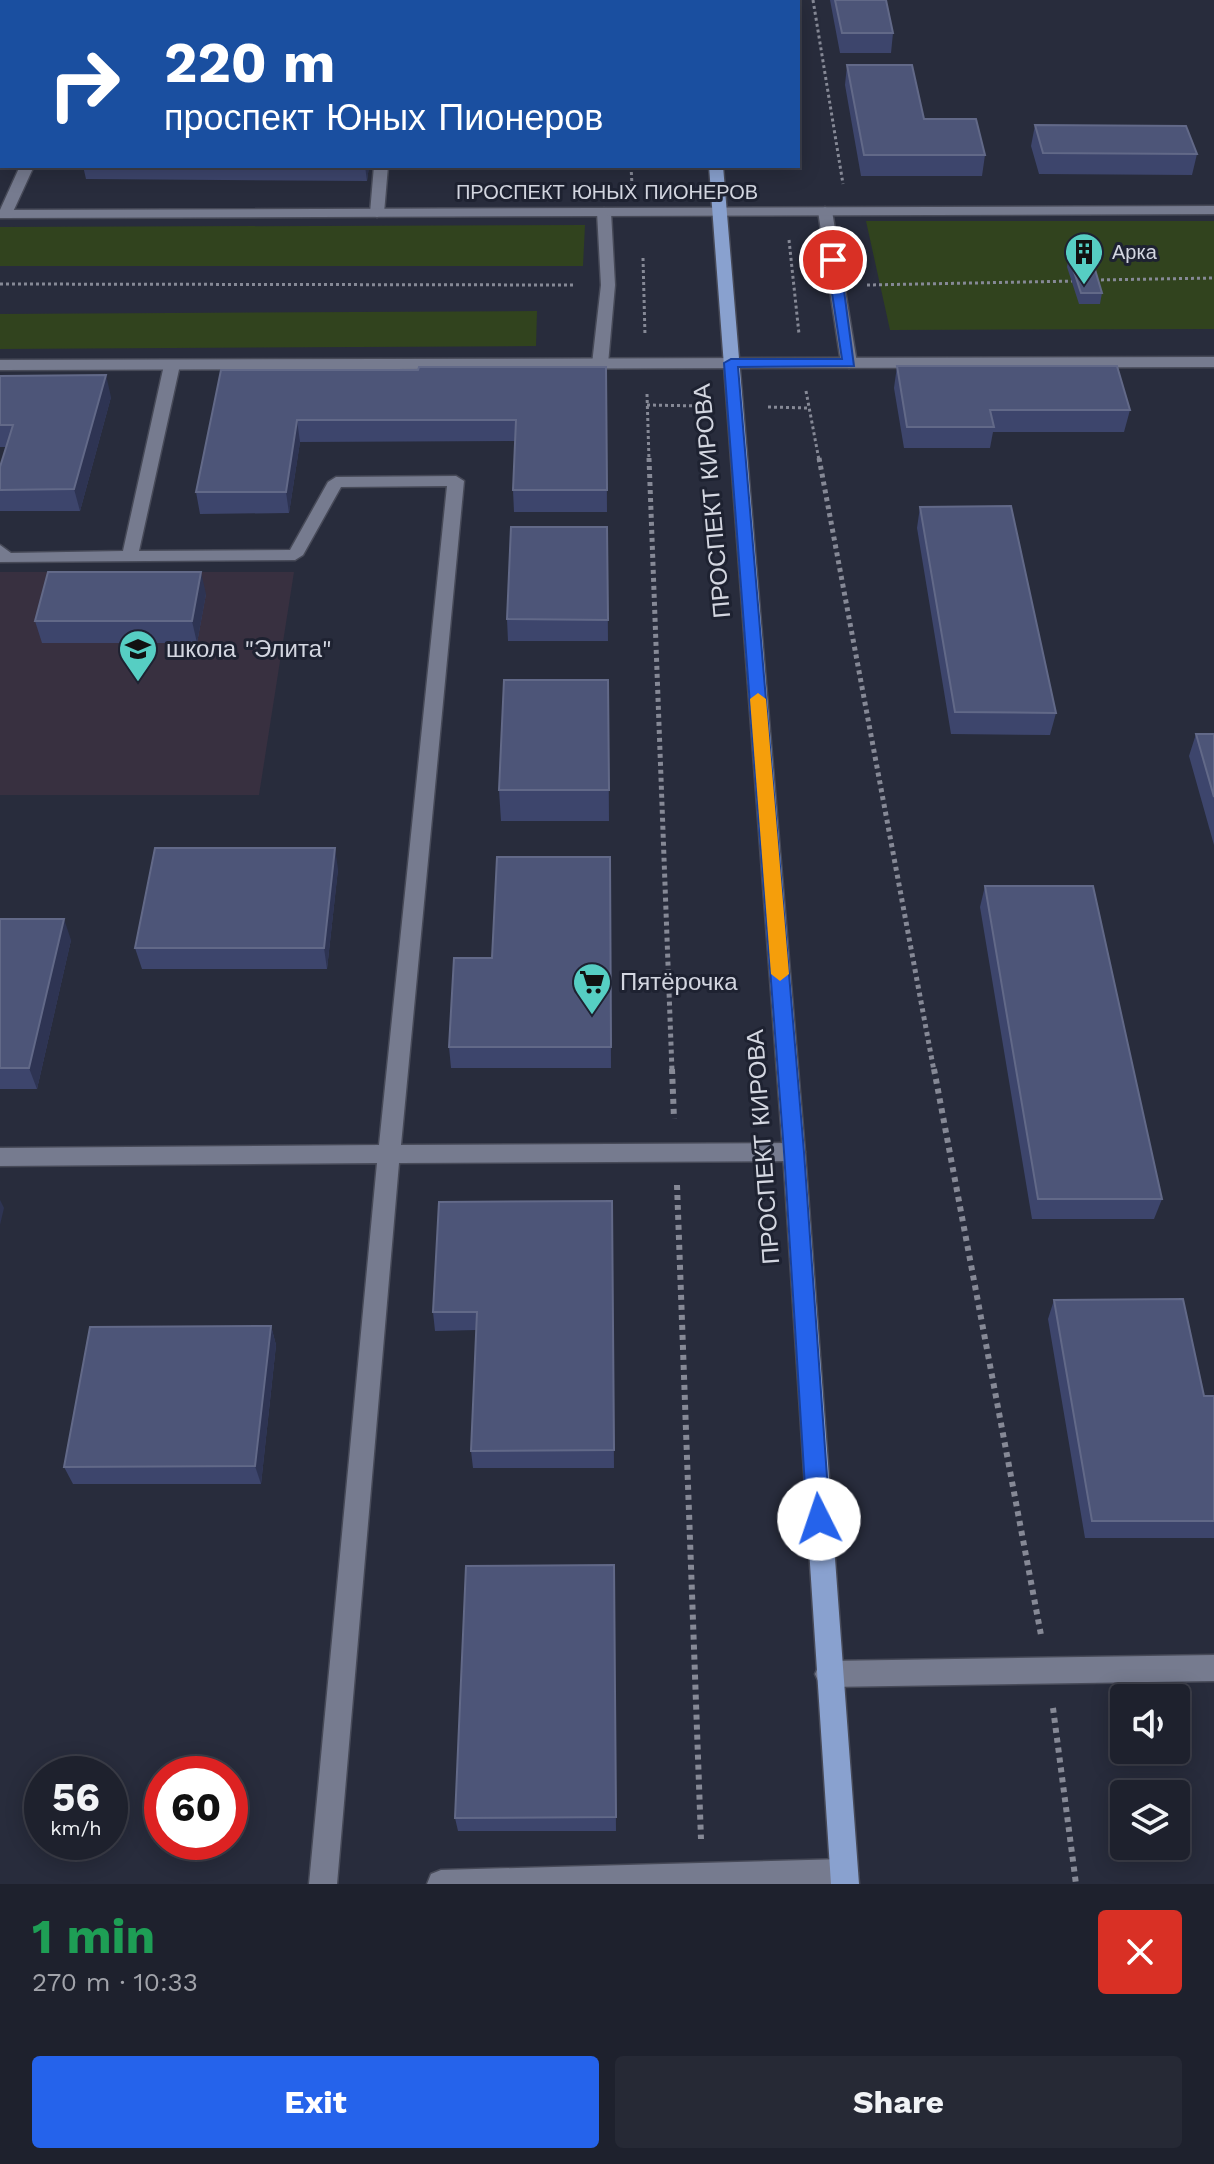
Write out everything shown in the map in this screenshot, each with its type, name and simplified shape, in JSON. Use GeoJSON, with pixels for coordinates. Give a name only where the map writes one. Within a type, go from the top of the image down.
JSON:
{"type":"FeatureCollection","features":[{"type":"Feature","properties":{"kind":"main road","name":"ПРОСПЕКТ КИРОВА"},"geometry":{"type":"LineString","coordinates":[[716,168],[794,1152],[844,1878]]}},
{"type":"Feature","properties":{"kind":"street"},"geometry":{"type":"LineString","coordinates":[[2,214],[26,168]]}},
{"type":"Feature","properties":{"kind":"street"},"geometry":{"type":"LineString","coordinates":[[377,213],[381,168]]}},
{"type":"Feature","properties":{"kind":"street","name":"ПРОСПЕКТ ЮНЫХ ПИОНЕРОВ"},"geometry":{"type":"LineString","coordinates":[[2,214],[1214,210]]}},
{"type":"Feature","properties":{"kind":"street"},"geometry":{"type":"LineString","coordinates":[[825,211],[849,363]]}},
{"type":"Feature","properties":{"kind":"street"},"geometry":{"type":"LineString","coordinates":[[600,364],[608,285],[604,212]]}},
{"type":"Feature","properties":{"kind":"street"},"geometry":{"type":"LineString","coordinates":[[0,365],[1214,362]]}},
{"type":"Feature","properties":{"kind":"street"},"geometry":{"type":"LineString","coordinates":[[130,556],[172,365]]}},
{"type":"Feature","properties":{"kind":"street"},"geometry":{"type":"LineString","coordinates":[[0,550],[6,558],[295,555],[336,482],[456,481],[389,1154],[323,1884]]}},
{"type":"Feature","properties":{"kind":"street"},"geometry":{"type":"LineString","coordinates":[[0,1157],[794,1152]]}},
{"type":"Feature","properties":{"kind":"street"},"geometry":{"type":"LineString","coordinates":[[828,1674],[1214,1668]]}},
{"type":"Feature","properties":{"kind":"street"},"geometry":{"type":"LineString","coordinates":[[441,1884],[703,1877],[844,1878]]}},
{"type":"Feature","properties":{"kind":"path"},"geometry":{"type":"LineString","coordinates":[[813,0],[843,184]]}},
{"type":"Feature","properties":{"kind":"path"},"geometry":{"type":"LineString","coordinates":[[631,168],[639,212],[645,285],[703,1877]]}},
{"type":"Feature","properties":{"kind":"path"},"geometry":{"type":"LineString","coordinates":[[785,211],[801,363],[1048,1671],[1076,1884]]}},
{"type":"Feature","properties":{"kind":"path"},"geometry":{"type":"LineString","coordinates":[[837,285],[1214,278]]}},
{"type":"Feature","properties":{"kind":"path"},"geometry":{"type":"LineString","coordinates":[[0,284],[645,285]]}},
{"type":"Feature","properties":{"kind":"shaded area","name":"школа \"Элита\""},"geometry":{"type":"Polygon","coordinates":[[[0,572],[294,572],[259,795],[0,795],[0,572]]]}},
{"type":"Feature","properties":{"kind":"green space"},"geometry":{"type":"Polygon","coordinates":[[[866,221],[1214,221],[1214,329],[890,330],[866,221]]]}},
{"type":"Feature","properties":{"kind":"green space"},"geometry":{"type":"Polygon","coordinates":[[[585,225],[583,266],[0,266],[0,227],[585,225]]]}},
{"type":"Feature","properties":{"kind":"green space"},"geometry":{"type":"Polygon","coordinates":[[[537,311],[536,346],[0,349],[0,314],[537,311]]]}},
{"type":"Feature","properties":{"kind":"building"},"geometry":{"type":"Polygon","coordinates":[[[835,0],[886,0],[893,33],[842,33],[835,0]]]}},
{"type":"Feature","properties":{"kind":"building"},"geometry":{"type":"Polygon","coordinates":[[[847,65],[912,65],[924,119],[976,119],[985,155],[864,155],[847,65]]]}},
{"type":"Feature","properties":{"kind":"building"},"geometry":{"type":"Polygon","coordinates":[[[1035,125],[1186,126],[1197,154],[1043,153],[1035,125]]]}},
{"type":"Feature","properties":{"kind":"building"},"geometry":{"type":"Polygon","coordinates":[[[1069,256],[1091,256],[1102,293],[1081,293],[1069,256]]]}},
{"type":"Feature","properties":{"kind":"building"},"geometry":{"type":"Polygon","coordinates":[[[897,366],[1117,366],[1130,410],[990,410],[994,427],[907,427],[897,366]]]}},
{"type":"Feature","properties":{"kind":"building"},"geometry":{"type":"Polygon","coordinates":[[[419,367],[606,367],[607,490],[513,490],[516,420],[297,420],[286,492],[196,492],[221,370],[418,370],[419,367]]]}},
{"type":"Feature","properties":{"kind":"building"},"geometry":{"type":"Polygon","coordinates":[[[106,375],[74,489],[0,490],[0,467],[13,425],[0,425],[0,376],[106,375]]]}},
{"type":"Feature","properties":{"kind":"building"},"geometry":{"type":"Polygon","coordinates":[[[1011,506],[1056,713],[955,712],[920,507],[1011,506]]]}},
{"type":"Feature","properties":{"kind":"building"},"geometry":{"type":"Polygon","coordinates":[[[511,527],[607,527],[608,620],[507,619],[511,527]]]}},
{"type":"Feature","properties":{"kind":"building"},"geometry":{"type":"Polygon","coordinates":[[[48,572],[201,572],[192,621],[35,621],[48,572]]]}},
{"type":"Feature","properties":{"kind":"building"},"geometry":{"type":"Polygon","coordinates":[[[504,680],[608,680],[609,790],[499,790],[504,680]]]}},
{"type":"Feature","properties":{"kind":"building"},"geometry":{"type":"Polygon","coordinates":[[[1196,734],[1214,734],[1214,797],[1196,734]]]}},
{"type":"Feature","properties":{"kind":"building"},"geometry":{"type":"Polygon","coordinates":[[[155,848],[335,848],[324,948],[135,948],[155,848]]]}},
{"type":"Feature","properties":{"kind":"building"},"geometry":{"type":"Polygon","coordinates":[[[497,857],[610,857],[611,1047],[449,1047],[454,958],[492,958],[497,857]]]}},
{"type":"Feature","properties":{"kind":"building"},"geometry":{"type":"Polygon","coordinates":[[[985,886],[1093,886],[1162,1199],[1038,1199],[985,886]]]}},
{"type":"Feature","properties":{"kind":"building"},"geometry":{"type":"Polygon","coordinates":[[[0,919],[64,919],[29,1068],[0,1068],[0,919]]]}},
{"type":"Feature","properties":{"kind":"building"},"geometry":{"type":"Polygon","coordinates":[[[612,1201],[614,1450],[471,1451],[477,1312],[433,1312],[439,1202],[612,1201]]]}},
{"type":"Feature","properties":{"kind":"building"},"geometry":{"type":"Polygon","coordinates":[[[1183,1299],[1204,1396],[1214,1396],[1214,1521],[1092,1521],[1054,1300],[1183,1299]]]}},
{"type":"Feature","properties":{"kind":"building"},"geometry":{"type":"Polygon","coordinates":[[[271,1326],[255,1466],[64,1467],[90,1327],[271,1326]]]}},
{"type":"Feature","properties":{"kind":"building"},"geometry":{"type":"Polygon","coordinates":[[[614,1565],[616,1817],[455,1818],[466,1566],[614,1565]]]}},
{"type":"Feature","properties":{"kind":"slow traffic"},"geometry":{"type":"LineString","coordinates":[[758,699],[780,974]]}},
{"type":"Feature","properties":{"kind":"place","name":"Арка"},"geometry":{"type":"Point","coordinates":[1084,286]}},
{"type":"Feature","properties":{"kind":"place","name":"школа \"Элита\""},"geometry":{"type":"Point","coordinates":[138,683]}},
{"type":"Feature","properties":{"kind":"place","name":"Пятёрочка"},"geometry":{"type":"Point","coordinates":[592,1016]}},
{"type":"Feature","properties":{"kind":"route"},"geometry":{"type":"LineString","coordinates":[[819,1519],[794,1152],[731,363],[849,363],[833,260]]}}]}
